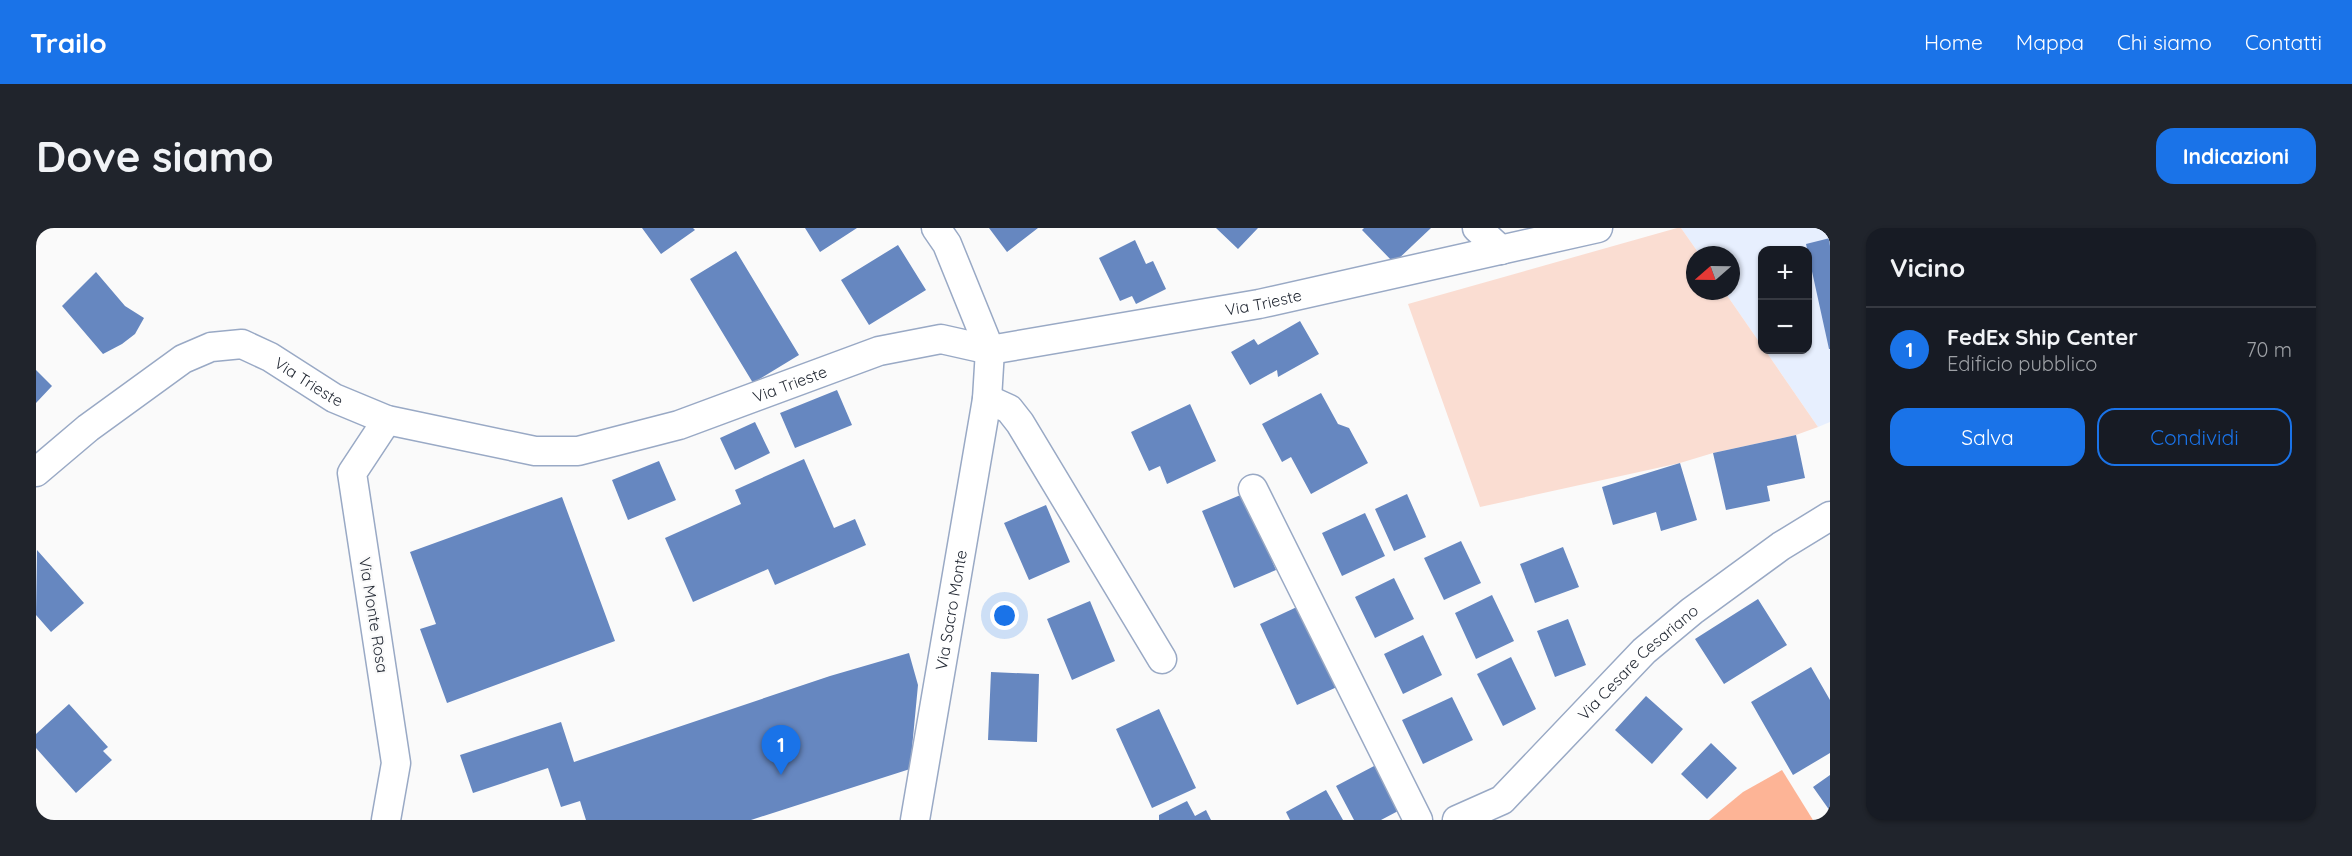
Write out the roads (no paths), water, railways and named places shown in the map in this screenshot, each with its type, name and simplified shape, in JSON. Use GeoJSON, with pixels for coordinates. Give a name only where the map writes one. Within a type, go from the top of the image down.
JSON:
{"type":"FeatureCollection","features":[{"type":"Feature","properties":{"kind":"street","name":"Via Sacro Monte"},"geometry":{"type":"LineString","coordinates":[[915,820],[987,399],[990,350],[947,244],[936,228]]}},
{"type":"Feature","properties":{"kind":"street"},"geometry":{"type":"LineString","coordinates":[[1477,228],[1502,250]]}},
{"type":"Feature","properties":{"kind":"street","name":"Via Trieste"},"geometry":{"type":"LineString","coordinates":[[36,472],[88,428],[183,359],[211,347],[242,344],[270,357],[334,398],[387,420],[535,451],[578,451],[679,425],[879,351],[941,339],[990,350],[1259,304],[1598,228]]}},
{"type":"Feature","properties":{"kind":"street"},"geometry":{"type":"LineString","coordinates":[[987,399],[1010,410],[1020,423],[1162,659]]}},
{"type":"Feature","properties":{"kind":"street","name":"Via Monte Rosa"},"geometry":{"type":"LineString","coordinates":[[386,820],[396,763],[352,473],[387,420]]}},
{"type":"Feature","properties":{"kind":"street"},"geometry":{"type":"LineString","coordinates":[[1253,489],[1418,820]]}},
{"type":"Feature","properties":{"kind":"street","name":"Via Cesare Cesariano"},"geometry":{"type":"LineString","coordinates":[[1457,820],[1502,800],[1644,651],[1692,611],[1781,546],[1830,516]]}},
{"type":"Feature","properties":{"kind":"place","name":"FedEx Ship Center"},"geometry":{"type":"Point","coordinates":[781,775]}}]}
